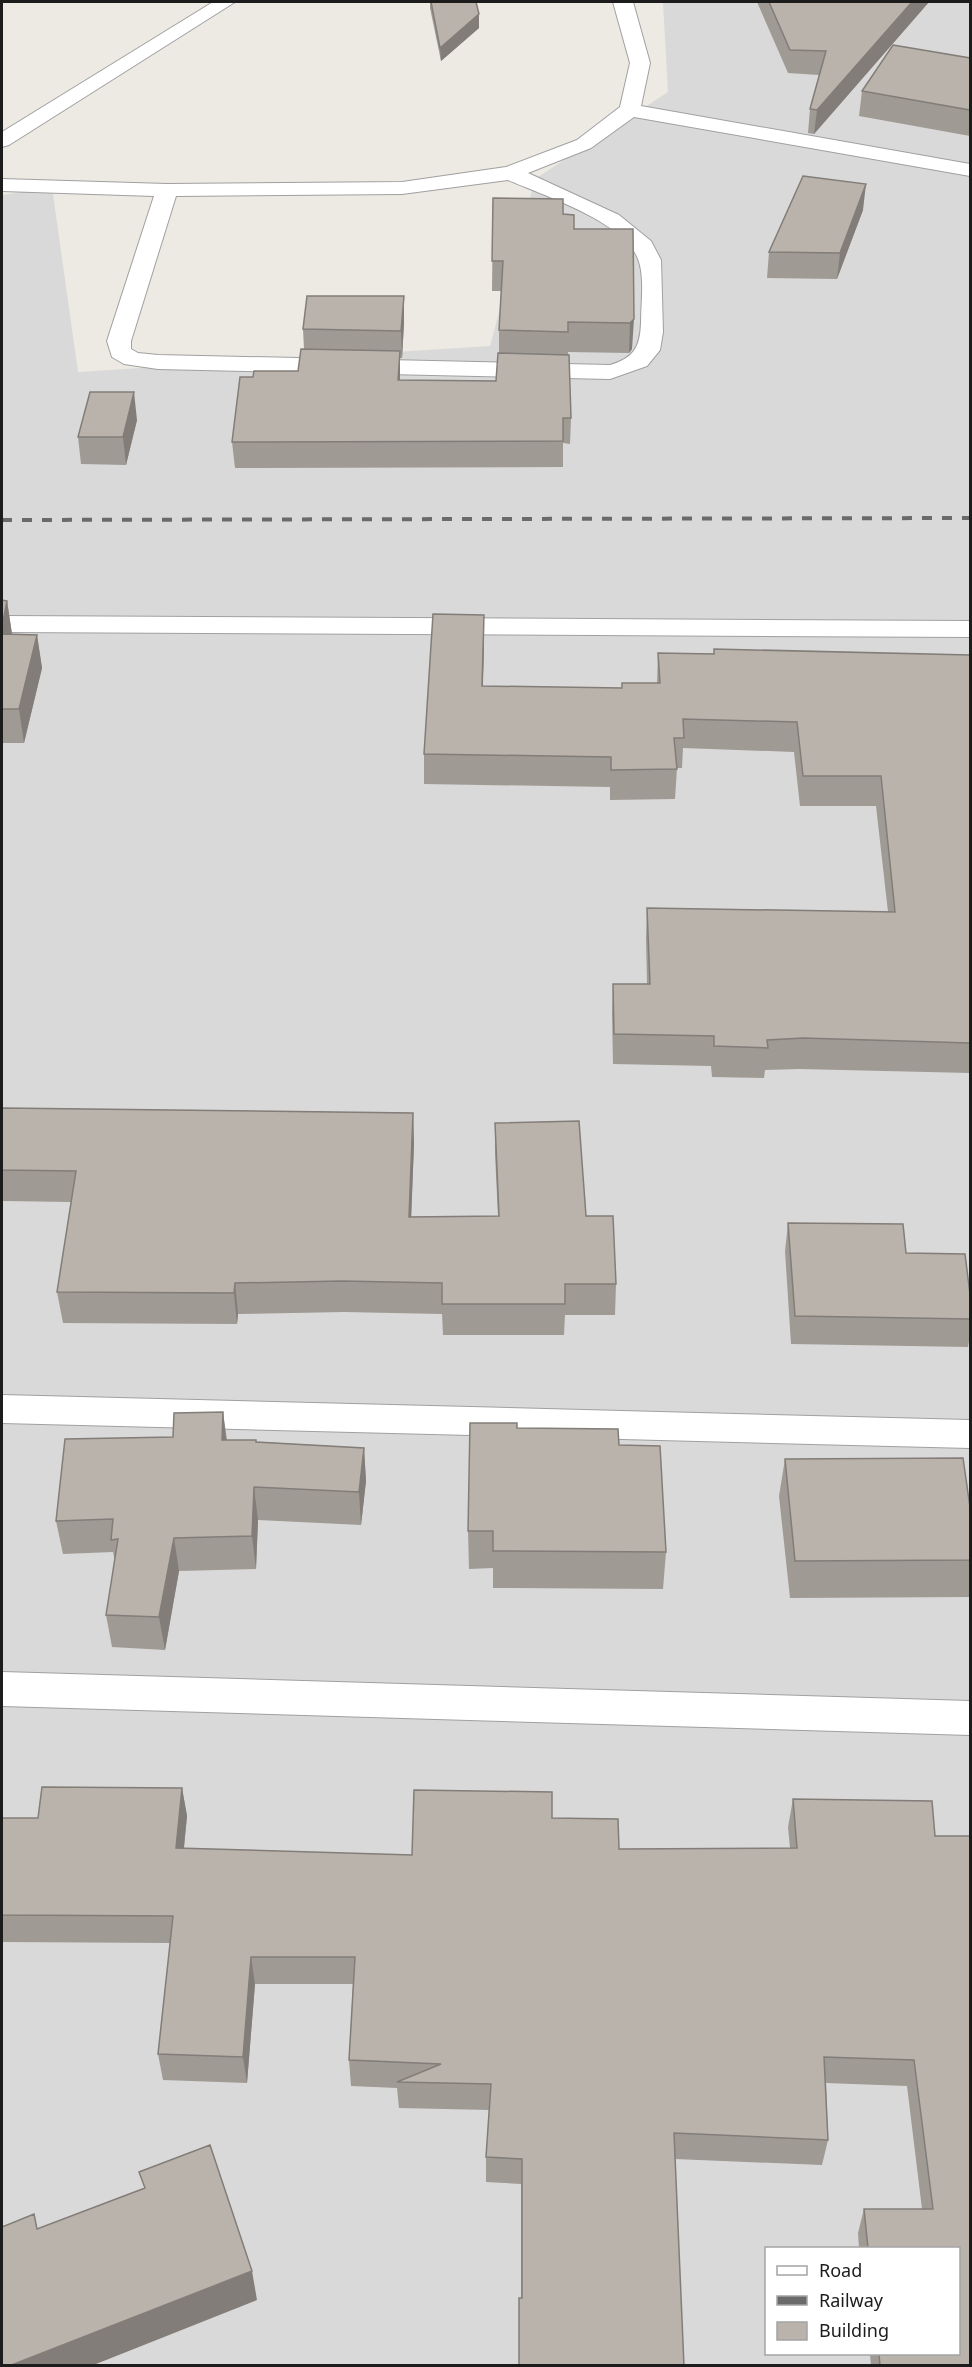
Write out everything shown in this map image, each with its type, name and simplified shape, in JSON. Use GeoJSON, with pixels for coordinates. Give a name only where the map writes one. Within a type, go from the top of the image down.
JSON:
{"type":"FeatureCollection","features":[{"type":"Feature","properties":{"kind":"street"},"geometry":{"type":"LineString","coordinates":[[2,141],[225,2]]}},
{"type":"Feature","properties":{"kind":"street"},"geometry":{"type":"LineString","coordinates":[[2,185],[167,190],[402,188],[510,173],[584,144],[630,110],[640,63],[623,2]]}},
{"type":"Feature","properties":{"kind":"street"},"geometry":{"type":"LineString","coordinates":[[630,110],[970,170]]}},
{"type":"Feature","properties":{"kind":"street"},"geometry":{"type":"LineString","coordinates":[[167,190],[118,341],[120,352],[132,359],[158,362],[610,372],[628,368],[646,357],[652,342],[650,260],[640,240],[621,224],[510,173]]}},
{"type":"Feature","properties":{"kind":"street"},"geometry":{"type":"LineString","coordinates":[[2,624],[970,629]]}},
{"type":"Feature","properties":{"kind":"street"},"geometry":{"type":"LineString","coordinates":[[2,1409],[970,1434]]}},
{"type":"Feature","properties":{"kind":"street"},"geometry":{"type":"LineString","coordinates":[[2,1689],[970,1718]]}},
{"type":"Feature","properties":{"kind":"shaded area"},"geometry":{"type":"Polygon","coordinates":[[[663,2],[970,2],[970,2365],[2,2366],[2,195],[52,187],[78,372],[490,346],[535,179],[668,92],[663,2]]]}},
{"type":"Feature","properties":{"kind":"building"},"geometry":{"type":"Polygon","coordinates":[[[431,2],[476,2],[479,14],[440,48],[431,2]]]}},
{"type":"Feature","properties":{"kind":"building"},"geometry":{"type":"Polygon","coordinates":[[[769,2],[912,2],[817,110],[810,109],[826,51],[790,50],[769,2]]]}},
{"type":"Feature","properties":{"kind":"building"},"geometry":{"type":"Polygon","coordinates":[[[893,45],[970,58],[970,110],[862,91],[893,45]]]}},
{"type":"Feature","properties":{"kind":"building"},"geometry":{"type":"Polygon","coordinates":[[[803,176],[866,184],[840,253],[769,252],[803,176]]]}},
{"type":"Feature","properties":{"kind":"building"},"geometry":{"type":"Polygon","coordinates":[[[493,198],[563,199],[563,214],[574,215],[574,229],[633,229],[634,319],[630,323],[568,322],[568,332],[499,330],[503,261],[492,261],[493,198]]]}},
{"type":"Feature","properties":{"kind":"building"},"geometry":{"type":"Polygon","coordinates":[[[307,296],[404,296],[401,331],[303,329],[307,296]]]}},
{"type":"Feature","properties":{"kind":"building"},"geometry":{"type":"Polygon","coordinates":[[[301,349],[400,351],[398,380],[496,381],[498,353],[569,355],[571,418],[563,418],[563,441],[232,442],[240,377],[253,377],[254,371],[298,371],[301,349]]]}},
{"type":"Feature","properties":{"kind":"building"},"geometry":{"type":"Polygon","coordinates":[[[90,392],[134,392],[123,437],[78,437],[90,392]]]}},
{"type":"Feature","properties":{"kind":"building"},"geometry":{"type":"Polygon","coordinates":[[[2,600],[7,601],[2,627],[2,600]]]}},
{"type":"Feature","properties":{"kind":"building"},"geometry":{"type":"Polygon","coordinates":[[[433,614],[484,615],[482,686],[622,688],[622,683],[660,683],[658,653],[714,654],[714,649],[970,655],[970,1043],[803,1038],[767,1040],[768,1048],[714,1046],[714,1036],[614,1034],[613,984],[650,984],[647,908],[895,912],[881,776],[803,776],[797,722],[683,719],[684,738],[674,738],[677,769],[611,770],[611,757],[424,754],[433,614]]]}},
{"type":"Feature","properties":{"kind":"building"},"geometry":{"type":"Polygon","coordinates":[[[2,634],[37,635],[19,709],[2,709],[2,634]]]}},
{"type":"Feature","properties":{"kind":"building"},"geometry":{"type":"Polygon","coordinates":[[[2,1108],[413,1113],[409,1217],[499,1216],[495,1123],[579,1121],[586,1216],[613,1216],[616,1284],[565,1284],[565,1304],[442,1304],[442,1283],[342,1281],[235,1283],[234,1293],[57,1292],[76,1171],[2,1170],[2,1108]]]}},
{"type":"Feature","properties":{"kind":"building"},"geometry":{"type":"Polygon","coordinates":[[[788,1223],[903,1224],[906,1253],[965,1254],[970,1294],[970,1319],[795,1316],[788,1223]]]}},
{"type":"Feature","properties":{"kind":"building"},"geometry":{"type":"Polygon","coordinates":[[[223,1412],[222,1440],[256,1440],[256,1442],[364,1448],[359,1492],[254,1487],[252,1536],[174,1538],[159,1617],[106,1615],[118,1539],[111,1540],[113,1519],[56,1521],[65,1439],[173,1437],[174,1413],[223,1412]]]}},
{"type":"Feature","properties":{"kind":"building"},"geometry":{"type":"Polygon","coordinates":[[[470,1423],[517,1423],[517,1428],[618,1429],[619,1445],[660,1446],[666,1552],[493,1551],[493,1531],[468,1531],[470,1423]]]}},
{"type":"Feature","properties":{"kind":"building"},"geometry":{"type":"Polygon","coordinates":[[[963,1458],[970,1507],[970,1560],[795,1561],[785,1459],[963,1458]]]}},
{"type":"Feature","properties":{"kind":"building"},"geometry":{"type":"Polygon","coordinates":[[[42,1787],[182,1788],[176,1848],[412,1855],[414,1790],[552,1792],[552,1818],[618,1819],[619,1849],[797,1848],[793,1799],[932,1801],[935,1836],[970,1836],[970,2366],[880,2366],[879,2355],[960,2355],[960,2247],[868,2247],[864,2209],[933,2209],[914,2060],[824,2057],[828,2140],[674,2133],[684,2366],[519,2366],[519,2298],[522,2298],[522,2159],[486,2157],[491,2084],[397,2082],[441,2064],[349,2060],[355,1957],[251,1957],[243,2057],[158,2054],[173,1916],[2,1915],[2,1818],[38,1818],[42,1787]]]}},
{"type":"Feature","properties":{"kind":"building"},"geometry":{"type":"Polygon","coordinates":[[[210,2145],[252,2271],[9,2366],[2,2366],[2,2227],[34,2214],[37,2229],[145,2188],[139,2172],[210,2145]]]}},
{"type":"Feature","properties":{"kind":"railway"},"geometry":{"type":"LineString","coordinates":[[2,520],[970,518]]}}]}
